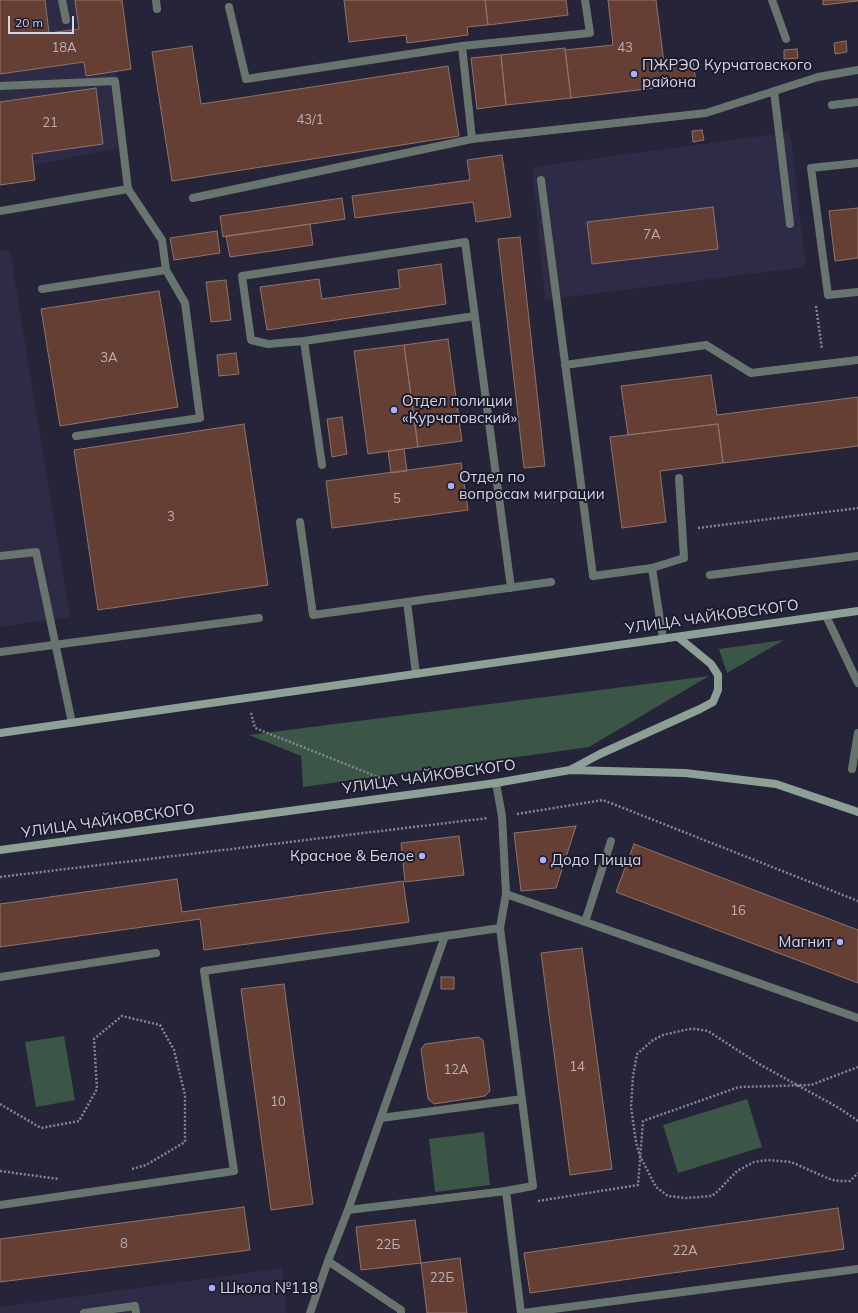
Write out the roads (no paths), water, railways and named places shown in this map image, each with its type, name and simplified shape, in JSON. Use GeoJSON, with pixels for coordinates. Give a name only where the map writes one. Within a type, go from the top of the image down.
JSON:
{"type":"FeatureCollection","features":[{"type":"Feature","properties":{"kind":"main road","name":"УЛИЦА ЧАЙКОВСКОГО"},"geometry":{"type":"LineString","coordinates":[[0,733],[248,699],[858,611]]}},
{"type":"Feature","properties":{"kind":"main road"},"geometry":{"type":"LineString","coordinates":[[570,770],[600,754],[713,702],[718,690],[718,675],[711,664],[678,637]]}},
{"type":"Feature","properties":{"kind":"main road","name":"УЛИЦА ЧАЙКОВСКОГО"},"geometry":{"type":"LineString","coordinates":[[0,850],[496,783],[570,770],[684,773],[776,784],[858,812]]}},
{"type":"Feature","properties":{"kind":"street"},"geometry":{"type":"LineString","coordinates":[[62,0],[66,20]]}},
{"type":"Feature","properties":{"kind":"street"},"geometry":{"type":"LineString","coordinates":[[156,0],[157,9]]}},
{"type":"Feature","properties":{"kind":"street"},"geometry":{"type":"LineString","coordinates":[[229,7],[246,79],[462,46],[590,33],[585,0]]}},
{"type":"Feature","properties":{"kind":"street"},"geometry":{"type":"LineString","coordinates":[[772,0],[786,38]]}},
{"type":"Feature","properties":{"kind":"street"},"geometry":{"type":"LineString","coordinates":[[462,46],[472,139]]}},
{"type":"Feature","properties":{"kind":"street"},"geometry":{"type":"LineString","coordinates":[[193,198],[472,139],[706,113],[818,76],[858,70]]}},
{"type":"Feature","properties":{"kind":"street"},"geometry":{"type":"LineString","coordinates":[[0,86],[114,81],[128,190],[162,240],[166,270],[185,302],[200,418],[76,436]]}},
{"type":"Feature","properties":{"kind":"street"},"geometry":{"type":"LineString","coordinates":[[774,91],[790,224]]}},
{"type":"Feature","properties":{"kind":"street"},"geometry":{"type":"LineString","coordinates":[[832,105],[858,102]]}},
{"type":"Feature","properties":{"kind":"street"},"geometry":{"type":"LineString","coordinates":[[858,163],[811,168],[828,295],[858,292]]}},
{"type":"Feature","properties":{"kind":"street"},"geometry":{"type":"LineString","coordinates":[[541,180],[593,576],[652,568],[684,558],[678,478]]}},
{"type":"Feature","properties":{"kind":"street"},"geometry":{"type":"LineString","coordinates":[[0,211],[128,190]]}},
{"type":"Feature","properties":{"kind":"street"},"geometry":{"type":"LineString","coordinates":[[475,316],[304,341],[268,344],[251,340],[242,276],[465,242],[475,316],[511,588]]}},
{"type":"Feature","properties":{"kind":"street"},"geometry":{"type":"LineString","coordinates":[[42,288],[166,270]]}},
{"type":"Feature","properties":{"kind":"street"},"geometry":{"type":"LineString","coordinates":[[304,341],[322,465]]}},
{"type":"Feature","properties":{"kind":"street"},"geometry":{"type":"LineString","coordinates":[[565,365],[706,345],[751,373],[858,360]]}},
{"type":"Feature","properties":{"kind":"street"},"geometry":{"type":"LineString","coordinates":[[300,522],[313,615],[551,582]]}},
{"type":"Feature","properties":{"kind":"street"},"geometry":{"type":"LineString","coordinates":[[0,556],[36,552],[72,723]]}},
{"type":"Feature","properties":{"kind":"street"},"geometry":{"type":"LineString","coordinates":[[710,576],[858,556]]}},
{"type":"Feature","properties":{"kind":"street"},"geometry":{"type":"LineString","coordinates":[[652,568],[663,639]]}},
{"type":"Feature","properties":{"kind":"street"},"geometry":{"type":"LineString","coordinates":[[407,602],[416,674]]}},
{"type":"Feature","properties":{"kind":"street"},"geometry":{"type":"LineString","coordinates":[[826,616],[858,683]]}},
{"type":"Feature","properties":{"kind":"street"},"geometry":{"type":"LineString","coordinates":[[0,652],[259,618]]}},
{"type":"Feature","properties":{"kind":"street"},"geometry":{"type":"LineString","coordinates":[[852,769],[858,733]]}},
{"type":"Feature","properties":{"kind":"street"},"geometry":{"type":"LineString","coordinates":[[348,1210],[506,1191],[533,1186],[500,928],[506,894],[502,816],[496,783]]}},
{"type":"Feature","properties":{"kind":"street"},"geometry":{"type":"LineString","coordinates":[[585,922],[611,841]]}},
{"type":"Feature","properties":{"kind":"street"},"geometry":{"type":"LineString","coordinates":[[506,894],[858,1018]]}},
{"type":"Feature","properties":{"kind":"street"},"geometry":{"type":"LineString","coordinates":[[0,1205],[234,1171],[204,971],[500,928]]}},
{"type":"Feature","properties":{"kind":"street"},"geometry":{"type":"LineString","coordinates":[[310,1313],[445,936]]}},
{"type":"Feature","properties":{"kind":"street"},"geometry":{"type":"LineString","coordinates":[[0,978],[156,952]]}},
{"type":"Feature","properties":{"kind":"street"},"geometry":{"type":"LineString","coordinates":[[381,1118],[522,1099]]}},
{"type":"Feature","properties":{"kind":"street"},"geometry":{"type":"LineString","coordinates":[[506,1191],[522,1313],[858,1269]]}},
{"type":"Feature","properties":{"kind":"street"},"geometry":{"type":"LineString","coordinates":[[328,1261],[401,1310],[401,1313]]}},
{"type":"Feature","properties":{"kind":"street"},"geometry":{"type":"LineString","coordinates":[[84,1313],[135,1306],[136,1313]]}},
{"type":"Feature","properties":{"kind":"place","name":"ПЖРЭО Курчатовского района"},"geometry":{"type":"Point","coordinates":[634,74]}},
{"type":"Feature","properties":{"kind":"place","name":"Отдел полиции «Курчатовский»"},"geometry":{"type":"Point","coordinates":[394,410]}},
{"type":"Feature","properties":{"kind":"place","name":"Отдел по вопросам миграции"},"geometry":{"type":"Point","coordinates":[451,486]}},
{"type":"Feature","properties":{"kind":"place","name":"Красное & Белое"},"geometry":{"type":"Point","coordinates":[422,856]}},
{"type":"Feature","properties":{"kind":"place","name":"Додо Пицца"},"geometry":{"type":"Point","coordinates":[543,860]}},
{"type":"Feature","properties":{"kind":"place","name":"Магнит"},"geometry":{"type":"Point","coordinates":[840,942]}},
{"type":"Feature","properties":{"kind":"place","name":"Школа №118"},"geometry":{"type":"Point","coordinates":[212,1288]}}]}
